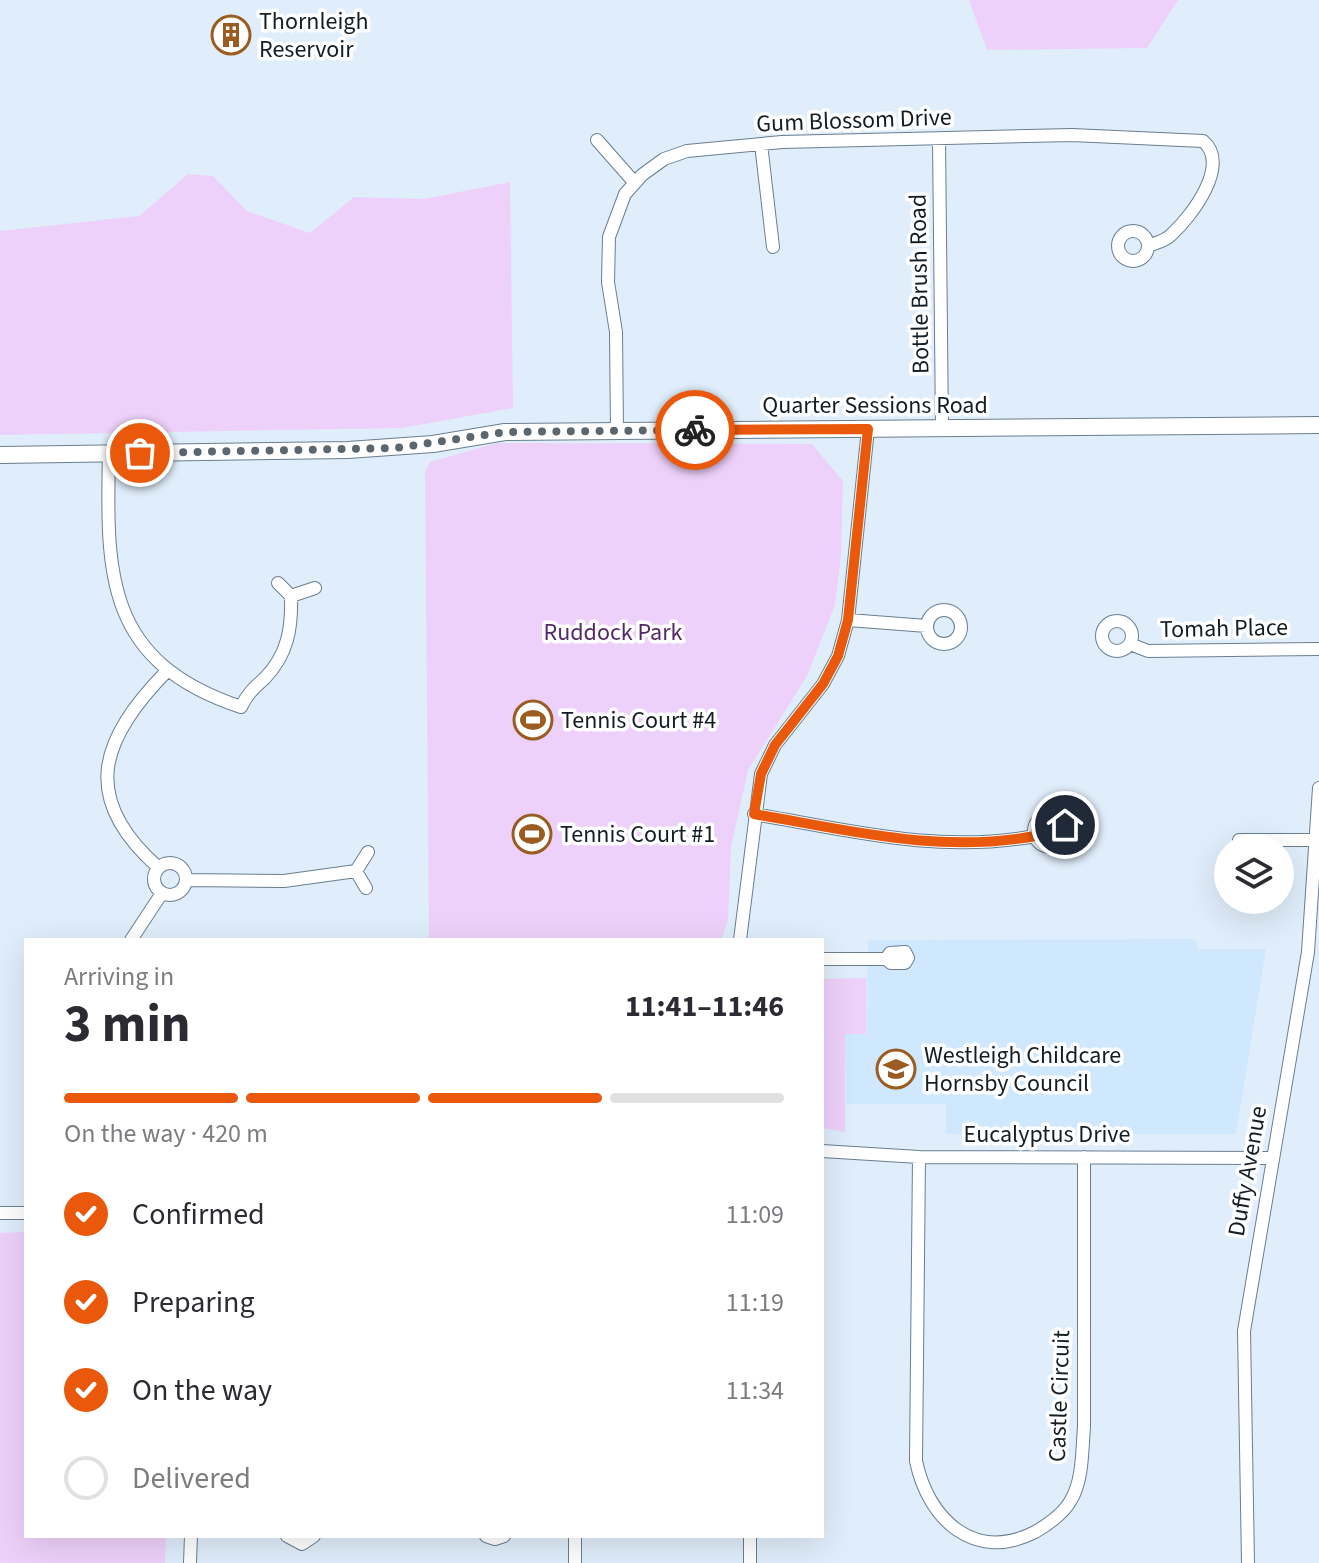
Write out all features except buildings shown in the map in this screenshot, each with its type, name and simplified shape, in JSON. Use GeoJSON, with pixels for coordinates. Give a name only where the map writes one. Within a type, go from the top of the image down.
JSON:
{"type":"FeatureCollection","features":[{"type":"Feature","properties":{"kind":"main road","name":"Quarter Sessions Road"},"geometry":{"type":"LineString","coordinates":[[0,455],[348,450],[433,444],[505,432],[1319,425]]}},
{"type":"Feature","properties":{"kind":"street","name":"Gum Blossom Drive"},"geometry":{"type":"LineString","coordinates":[[617,431],[616,332],[609,293],[609,237],[618,206],[634,182],[664,159],[687,151],[761,144],[1072,135],[1203,141],[1213,152],[1215,163],[1202,192],[1170,236],[1148,246]]}},
{"type":"Feature","properties":{"kind":"street","name":"Bottle Brush Road"},"geometry":{"type":"LineString","coordinates":[[939,139],[942,429]]}},
{"type":"Feature","properties":{"kind":"street"},"geometry":{"type":"LineString","coordinates":[[597,140],[634,182]]}},
{"type":"Feature","properties":{"kind":"street"},"geometry":{"type":"LineString","coordinates":[[761,144],[773,247]]}},
{"type":"Feature","properties":{"kind":"street"},"geometry":{"type":"LineString","coordinates":[[740,938],[761,774],[770,755],[823,684],[838,656],[848,620],[868,429]]}},
{"type":"Feature","properties":{"kind":"street"},"geometry":{"type":"LineString","coordinates":[[109,453],[107,540],[113,577],[125,614],[143,644],[167,671],[214,697],[241,707],[249,691],[265,677],[285,649],[291,596]]}},
{"type":"Feature","properties":{"kind":"street"},"geometry":{"type":"LineString","coordinates":[[278,583],[291,596]]}},
{"type":"Feature","properties":{"kind":"street"},"geometry":{"type":"LineString","coordinates":[[291,596],[315,588]]}},
{"type":"Feature","properties":{"kind":"street"},"geometry":{"type":"LineString","coordinates":[[848,620],[927,626]]}},
{"type":"Feature","properties":{"kind":"street","name":"Tomah Place"},"geometry":{"type":"LineString","coordinates":[[1130,644],[1148,651],[1319,649]]}},
{"type":"Feature","properties":{"kind":"street"},"geometry":{"type":"LineString","coordinates":[[159,868],[137,848],[113,815],[108,790],[109,762],[117,734],[134,704],[167,671]]}},
{"type":"Feature","properties":{"kind":"street","name":"Duffy Avenue"},"geometry":{"type":"LineString","coordinates":[[1248,1563],[1244,1331],[1271,1158],[1314,952],[1315,840],[1319,788]]}},
{"type":"Feature","properties":{"kind":"street"},"geometry":{"type":"LineString","coordinates":[[754,814],[921,843],[985,844],[1035,836]]}},
{"type":"Feature","properties":{"kind":"street"},"geometry":{"type":"LineString","coordinates":[[1294,840],[1315,840]]}},
{"type":"Feature","properties":{"kind":"street"},"geometry":{"type":"LineString","coordinates":[[186,880],[295,880],[356,871],[368,852]]}},
{"type":"Feature","properties":{"kind":"street"},"geometry":{"type":"LineString","coordinates":[[159,868],[176,865],[183,870],[186,880],[178,893],[162,893]]}},
{"type":"Feature","properties":{"kind":"street"},"geometry":{"type":"LineString","coordinates":[[159,868],[154,878],[162,893]]}},
{"type":"Feature","properties":{"kind":"street"},"geometry":{"type":"LineString","coordinates":[[356,871],[366,888]]}},
{"type":"Feature","properties":{"kind":"street"},"geometry":{"type":"LineString","coordinates":[[132,938],[162,893]]}},
{"type":"Feature","properties":{"kind":"street"},"geometry":{"type":"LineString","coordinates":[[824,959],[886,959]]}},
{"type":"Feature","properties":{"kind":"street","name":"Eucalyptus Drive"},"geometry":{"type":"LineString","coordinates":[[824,1151],[919,1157],[1271,1158]]}},
{"type":"Feature","properties":{"kind":"street","name":"Castle Circuit"},"geometry":{"type":"LineString","coordinates":[[919,1157],[916,1461],[922,1489],[937,1514],[959,1533],[982,1542],[1017,1541],[1047,1525],[1071,1500],[1080,1468],[1084,1427],[1084,1157]]}},
{"type":"Feature","properties":{"kind":"street"},"geometry":{"type":"LineString","coordinates":[[0,1213],[24,1213]]}},
{"type":"Feature","properties":{"kind":"street"},"geometry":{"type":"LineString","coordinates":[[190,1563],[191,1538]]}},
{"type":"Feature","properties":{"kind":"street"},"geometry":{"type":"LineString","coordinates":[[291,1538],[302,1544],[311,1538]]}},
{"type":"Feature","properties":{"kind":"street"},"geometry":{"type":"LineString","coordinates":[[575,1538],[575,1563]]}},
{"type":"Feature","properties":{"kind":"street"},"geometry":{"type":"LineString","coordinates":[[750,1538],[750,1563]]}},
{"type":"Feature","properties":{"kind":"shaded area"},"geometry":{"type":"Polygon","coordinates":[[[1196,939],[1197,949],[1266,949],[1236,1134],[946,1134],[946,1104],[846,1104],[845,1034],[866,1033],[868,940],[1196,939]]]}},
{"type":"Feature","properties":{"kind":"green space"},"geometry":{"type":"Polygon","coordinates":[[[969,0],[1178,0],[1147,48],[987,50],[969,0]]]}},
{"type":"Feature","properties":{"kind":"green space"},"geometry":{"type":"Polygon","coordinates":[[[188,174],[213,176],[247,211],[310,233],[354,197],[424,199],[510,182],[513,408],[402,428],[0,435],[0,231],[139,216],[188,174]]]}},
{"type":"Feature","properties":{"kind":"green space","name":"Ruddock Park"},"geometry":{"type":"Polygon","coordinates":[[[497,443],[812,444],[843,481],[841,555],[835,605],[807,676],[748,770],[731,847],[728,920],[722,938],[429,938],[425,471],[430,462],[497,443]]]}},
{"type":"Feature","properties":{"kind":"green space"},"geometry":{"type":"Polygon","coordinates":[[[866,978],[866,1034],[845,1034],[845,1132],[824,1128],[824,979],[866,978]]]}},
{"type":"Feature","properties":{"kind":"green space"},"geometry":{"type":"Polygon","coordinates":[[[24,1232],[24,1538],[166,1538],[165,1563],[0,1563],[0,1233],[24,1232]]]}},
{"type":"Feature","properties":{"kind":"way so far"},"geometry":{"type":"LineString","coordinates":[[140,453],[396,448],[505,432],[695,430]]}},
{"type":"Feature","properties":{"kind":"place","name":"Thornleigh Reservoir"},"geometry":{"type":"Point","coordinates":[231,35]}},
{"type":"Feature","properties":{"kind":"place","name":"Tennis Court #4"},"geometry":{"type":"Point","coordinates":[533,720]}},
{"type":"Feature","properties":{"kind":"place","name":"Tennis Court #1"},"geometry":{"type":"Point","coordinates":[532,834]}},
{"type":"Feature","properties":{"kind":"place","name":"Westleigh Childcare Hornsby Council"},"geometry":{"type":"Point","coordinates":[896,1069]}},
{"type":"Feature","properties":{"kind":"route"},"geometry":{"type":"LineString","coordinates":[[695,430],[868,429],[848,620],[838,656],[823,684],[775,745],[761,774],[754,814],[940,844],[994,844],[1035,836],[1035,825],[1047,815],[1058,817],[1065,825]]}}]}
